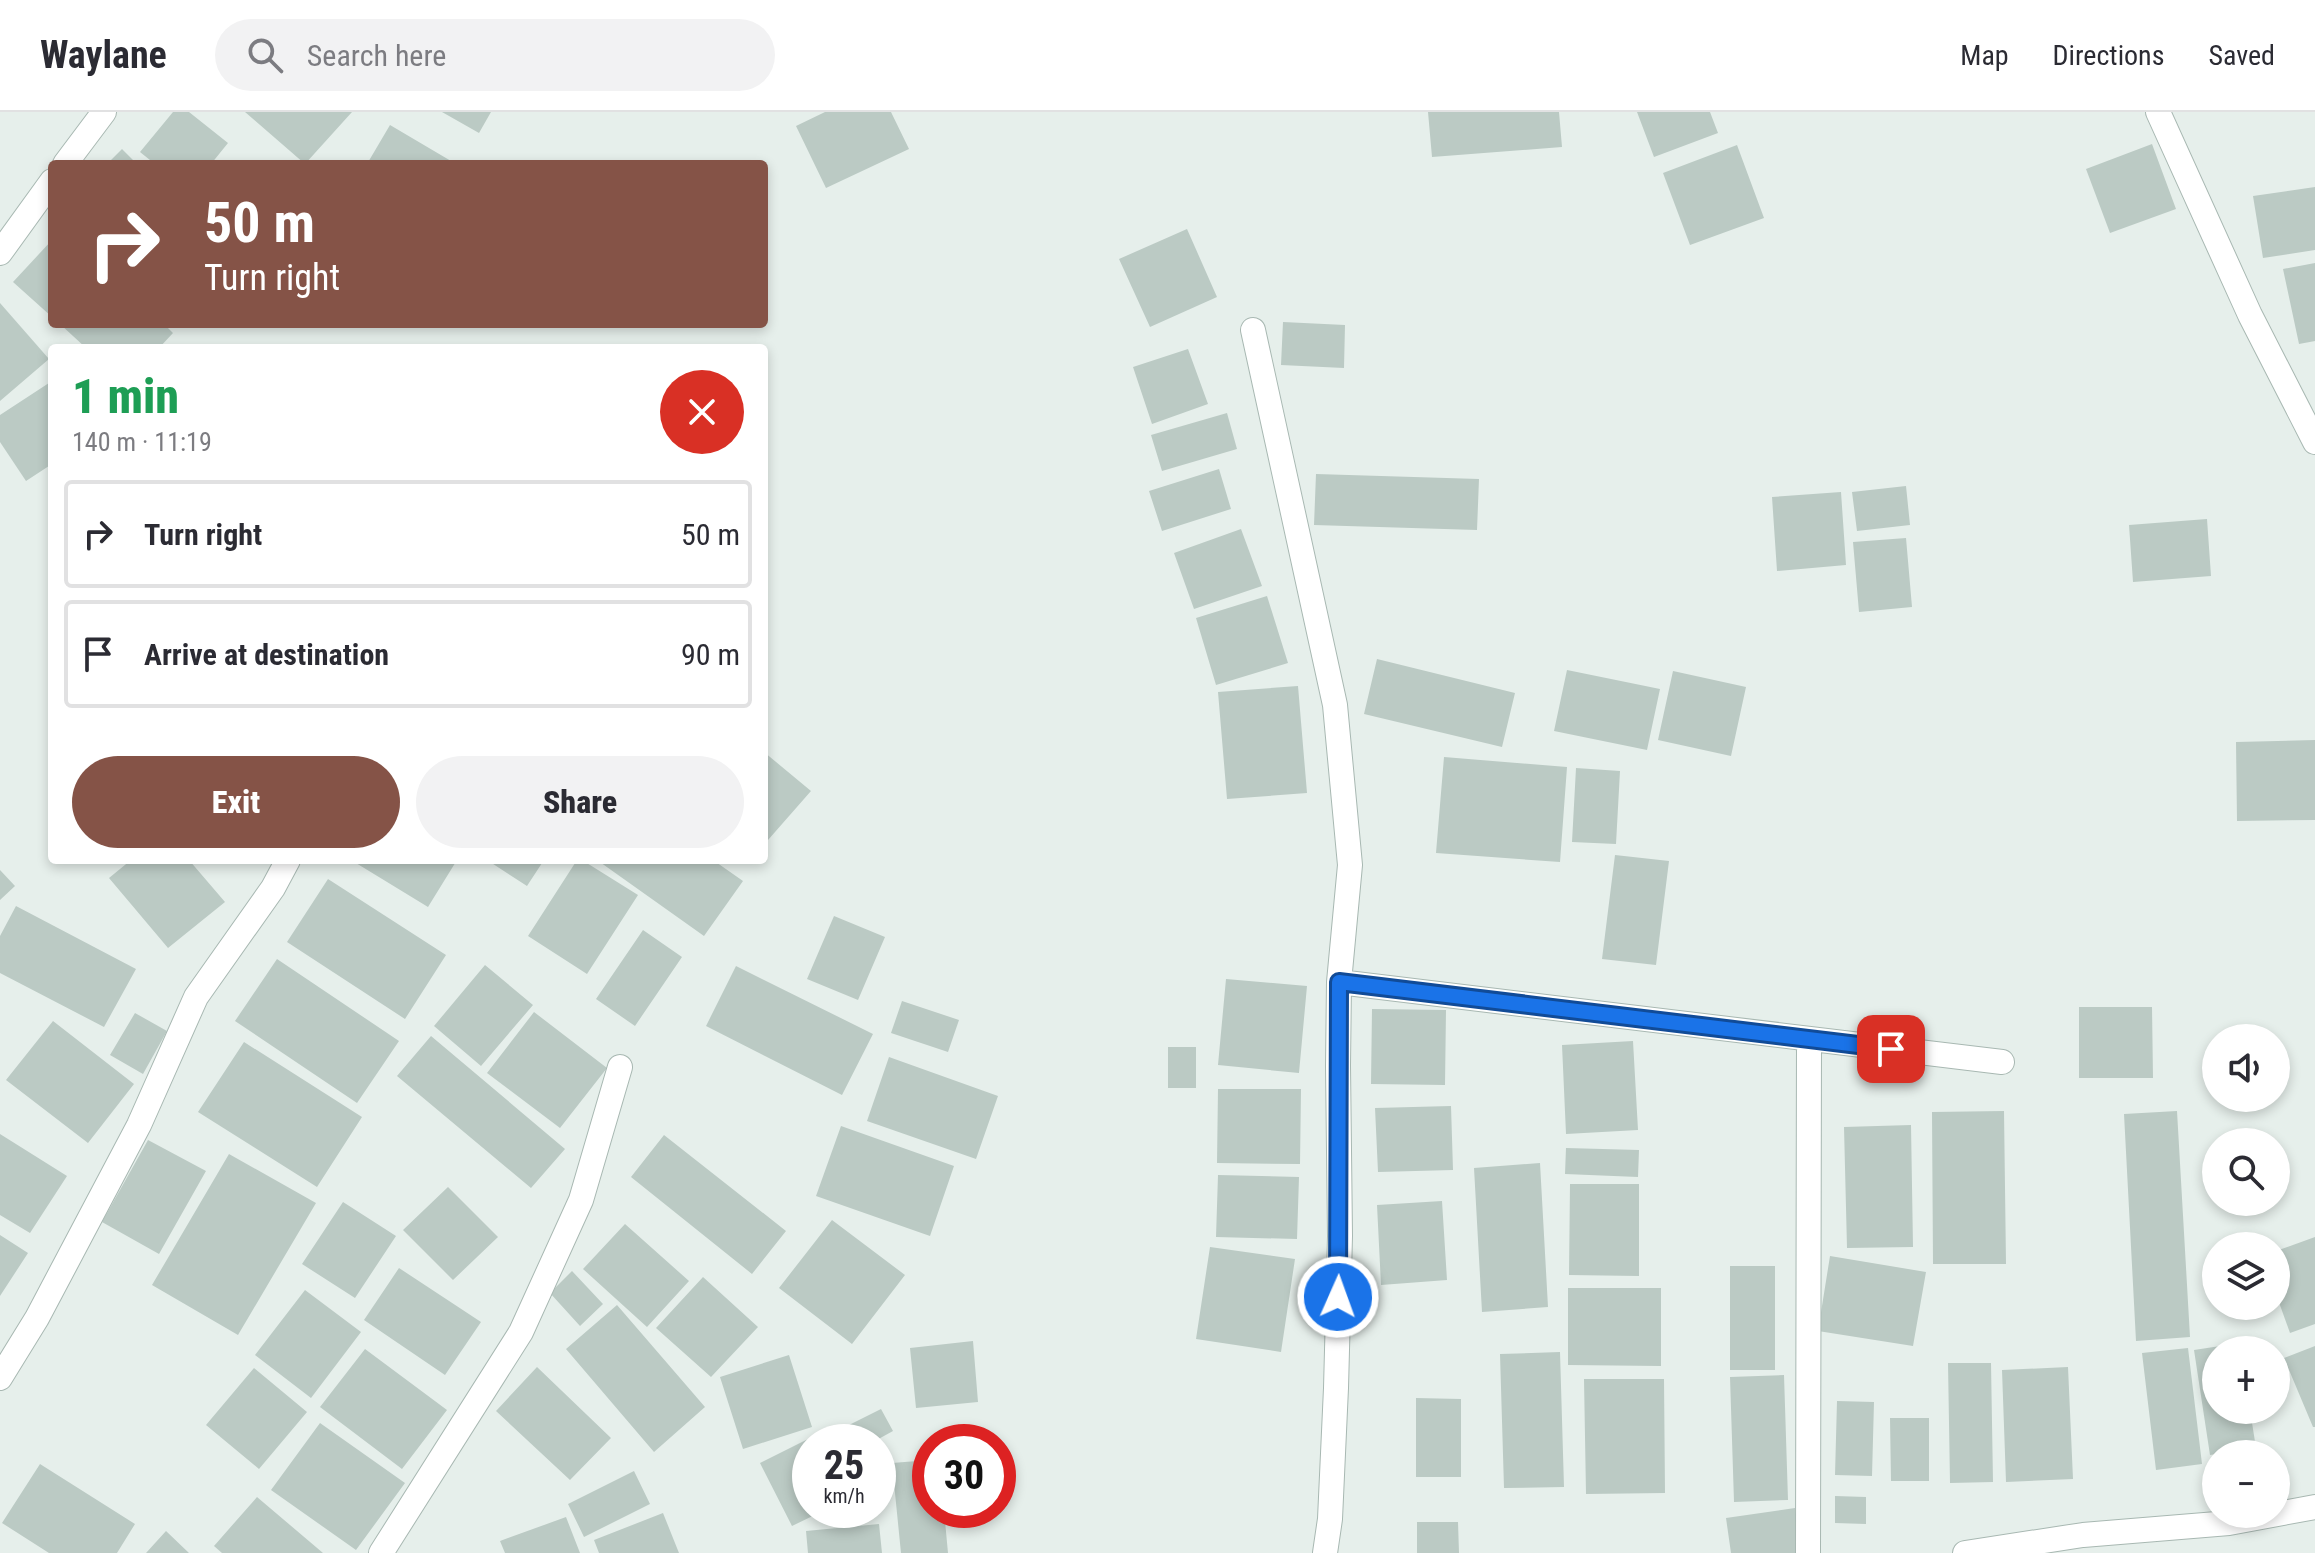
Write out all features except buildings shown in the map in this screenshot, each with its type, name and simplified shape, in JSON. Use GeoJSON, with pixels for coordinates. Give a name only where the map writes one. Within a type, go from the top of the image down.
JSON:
{"type":"FeatureCollection","features":[{"type":"Feature","properties":{"kind":"street"},"geometry":{"type":"LineString","coordinates":[[68,160],[104,112]]}},
{"type":"Feature","properties":{"kind":"street"},"geometry":{"type":"LineString","coordinates":[[2158,112],[2250,315],[2315,442]]}},
{"type":"Feature","properties":{"kind":"street"},"geometry":{"type":"LineString","coordinates":[[0,253],[48,187]]}},
{"type":"Feature","properties":{"kind":"street"},"geometry":{"type":"LineString","coordinates":[[1253,330],[1335,705],[1350,865],[1339,982],[1340,1236],[1331,1505],[1325,1553]]}},
{"type":"Feature","properties":{"kind":"street"},"geometry":{"type":"LineString","coordinates":[[0,1378],[37,1318],[139,1125],[196,997],[273,888],[286,864]]}},
{"type":"Feature","properties":{"kind":"street"},"geometry":{"type":"LineString","coordinates":[[1339,982],[2002,1062]]}},
{"type":"Feature","properties":{"kind":"street"},"geometry":{"type":"LineString","coordinates":[[1808,1553],[1809,1039]]}},
{"type":"Feature","properties":{"kind":"street"},"geometry":{"type":"LineString","coordinates":[[381,1553],[521,1332],[581,1200],[620,1067]]}},
{"type":"Feature","properties":{"kind":"street"},"geometry":{"type":"LineString","coordinates":[[1965,1553],[2083,1535],[2229,1523],[2315,1509]]}},
{"type":"Feature","properties":{"kind":"route"},"geometry":{"type":"LineString","coordinates":[[1338,1297],[1339,982],[1891,1049]]}}]}
